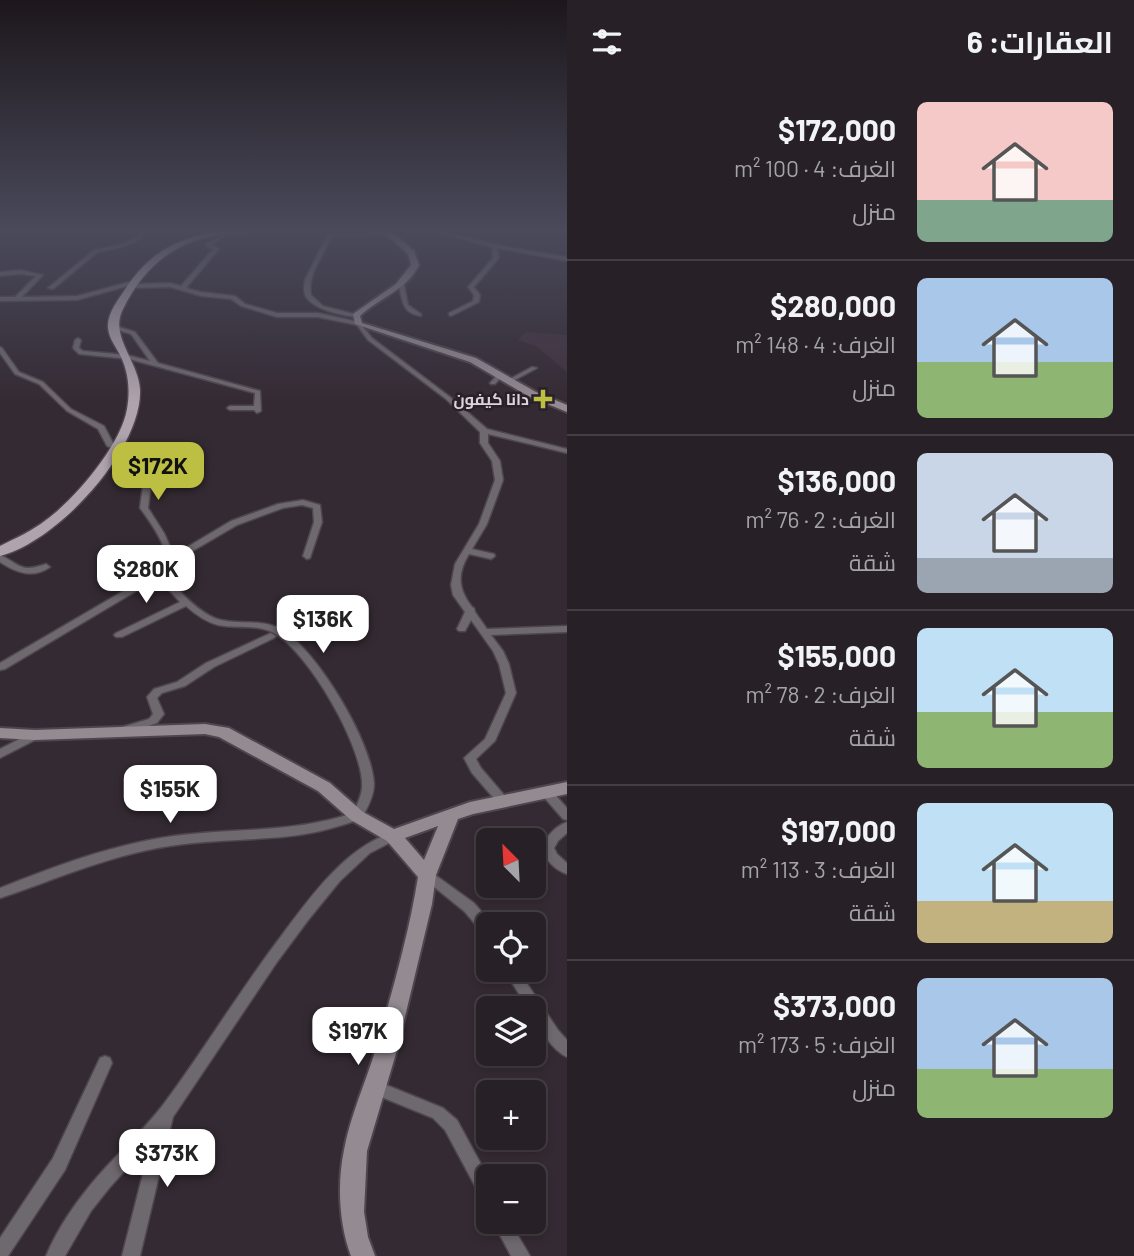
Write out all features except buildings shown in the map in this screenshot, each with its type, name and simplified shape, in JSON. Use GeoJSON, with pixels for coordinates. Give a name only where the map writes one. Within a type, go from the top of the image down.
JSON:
{"type":"FeatureCollection","features":[{"type":"Feature","properties":{"kind":"main road"},"geometry":{"type":"LineString","coordinates":[[0,552],[64,512],[116,447],[131,419],[135,387],[127,357],[113,327],[119,306],[130,288]]}},
{"type":"Feature","properties":{"kind":"street"},"geometry":{"type":"LineString","coordinates":[[20,298],[18,297],[26,288]]}},
{"type":"Feature","properties":{"kind":"street"},"geometry":{"type":"LineString","coordinates":[[0,299],[77,298],[121,288]]}},
{"type":"Feature","properties":{"kind":"street"},"geometry":{"type":"LineString","coordinates":[[177,288],[201,294],[233,297],[243,305],[277,315],[318,315],[362,323]]}},
{"type":"Feature","properties":{"kind":"street"},"geometry":{"type":"LineString","coordinates":[[307,288],[308,296],[321,306],[362,323],[468,358],[500,379],[567,409]]}},
{"type":"Feature","properties":{"kind":"street"},"geometry":{"type":"LineString","coordinates":[[396,288],[365,311],[362,323],[365,334],[448,398],[484,431],[567,451]]}},
{"type":"Feature","properties":{"kind":"street"},"geometry":{"type":"LineString","coordinates":[[402,288],[404,303],[409,310],[419,315]]}},
{"type":"Feature","properties":{"kind":"street"},"geometry":{"type":"LineString","coordinates":[[451,314],[475,304],[477,295],[471,288]]}},
{"type":"Feature","properties":{"kind":"street"},"geometry":{"type":"LineString","coordinates":[[113,327],[136,335],[155,363]]}},
{"type":"Feature","properties":{"kind":"street"},"geometry":{"type":"LineString","coordinates":[[78,340],[76,348],[81,354],[127,357],[155,363],[258,392],[258,410],[230,408]]}},
{"type":"Feature","properties":{"kind":"street"},"geometry":{"type":"LineString","coordinates":[[0,349],[17,373],[41,383],[72,412],[101,428],[110,444],[132,454],[147,473],[144,508],[165,543],[169,561]]}},
{"type":"Feature","properties":{"kind":"street"},"geometry":{"type":"LineString","coordinates":[[0,365],[12,366]]}},
{"type":"Feature","properties":{"kind":"street"},"geometry":{"type":"LineString","coordinates":[[500,379],[534,368]]}},
{"type":"Feature","properties":{"kind":"street"},"geometry":{"type":"LineString","coordinates":[[484,431],[484,443],[496,461],[499,480],[483,524],[459,565],[456,590],[486,632],[504,664],[511,693],[490,741],[470,758],[471,763],[501,799]]}},
{"type":"Feature","properties":{"kind":"street"},"geometry":{"type":"LineString","coordinates":[[527,442],[531,453]]}},
{"type":"Feature","properties":{"kind":"street"},"geometry":{"type":"LineString","coordinates":[[1,667],[159,574],[169,561],[234,523],[292,502],[309,503],[317,507],[318,522],[307,556]]}},
{"type":"Feature","properties":{"kind":"street"},"geometry":{"type":"LineString","coordinates":[[467,551],[491,556]]}},
{"type":"Feature","properties":{"kind":"street"},"geometry":{"type":"LineString","coordinates":[[0,558],[22,572],[31,574],[46,567]]}},
{"type":"Feature","properties":{"kind":"street"},"geometry":{"type":"LineString","coordinates":[[0,892],[151,844],[309,830],[332,826],[357,816],[368,785],[365,764],[341,710],[312,666],[281,633],[242,622],[213,621],[187,602],[159,574]]}},
{"type":"Feature","properties":{"kind":"street"},"geometry":{"type":"LineString","coordinates":[[119,635],[187,602]]}},
{"type":"Feature","properties":{"kind":"street"},"geometry":{"type":"LineString","coordinates":[[461,629],[471,610]]}},
{"type":"Feature","properties":{"kind":"street"},"geometry":{"type":"LineString","coordinates":[[486,632],[567,629]]}},
{"type":"Feature","properties":{"kind":"street"},"geometry":{"type":"LineString","coordinates":[[122,732],[153,721],[159,714],[152,697],[158,691],[181,684],[210,665],[271,636]]}},
{"type":"Feature","properties":{"kind":"street"},"geometry":{"type":"LineString","coordinates":[[0,733],[35,735],[205,729],[223,732],[324,787],[357,816],[393,836],[427,875],[476,916]]}},
{"type":"Feature","properties":{"kind":"street"},"geometry":{"type":"LineString","coordinates":[[0,754],[35,735]]}},
{"type":"Feature","properties":{"kind":"street"},"geometry":{"type":"LineString","coordinates":[[55,1256],[85,1205],[166,1113],[315,901],[357,856],[372,844],[452,813],[501,799],[567,788]]}},
{"type":"Feature","properties":{"kind":"street"},"geometry":{"type":"LineString","coordinates":[[546,792],[567,816]]}},
{"type":"Feature","properties":{"kind":"street"},"geometry":{"type":"LineString","coordinates":[[363,1256],[356,1237],[352,1212],[355,1151],[410,957],[427,875],[452,813]]}},
{"type":"Feature","properties":{"kind":"street"},"geometry":{"type":"LineString","coordinates":[[567,826],[550,840],[548,848],[549,855],[567,869]]}},
{"type":"Feature","properties":{"kind":"street"},"geometry":{"type":"LineString","coordinates":[[519,982],[553,1035],[567,1050]]}},
{"type":"Feature","properties":{"kind":"street"},"geometry":{"type":"LineString","coordinates":[[0,1253],[60,1164],[105,1063]]}},
{"type":"Feature","properties":{"kind":"street"},"geometry":{"type":"LineString","coordinates":[[373,1087],[438,1113],[451,1125],[476,1171]]}},
{"type":"Feature","properties":{"kind":"street"},"geometry":{"type":"LineString","coordinates":[[131,1256],[166,1113]]}},
{"type":"Feature","properties":{"kind":"street"},"geometry":{"type":"LineString","coordinates":[[509,1234],[521,1256]]}},
{"type":"Feature","properties":{"kind":"shaded area"},"geometry":{"type":"Polygon","coordinates":[[[526,332],[567,335],[567,372],[536,346],[518,340],[526,332]]]}},
{"type":"Feature","properties":{"kind":"place","name":"دانا كيفون"},"geometry":{"type":"Point","coordinates":[543,399]}}]}
